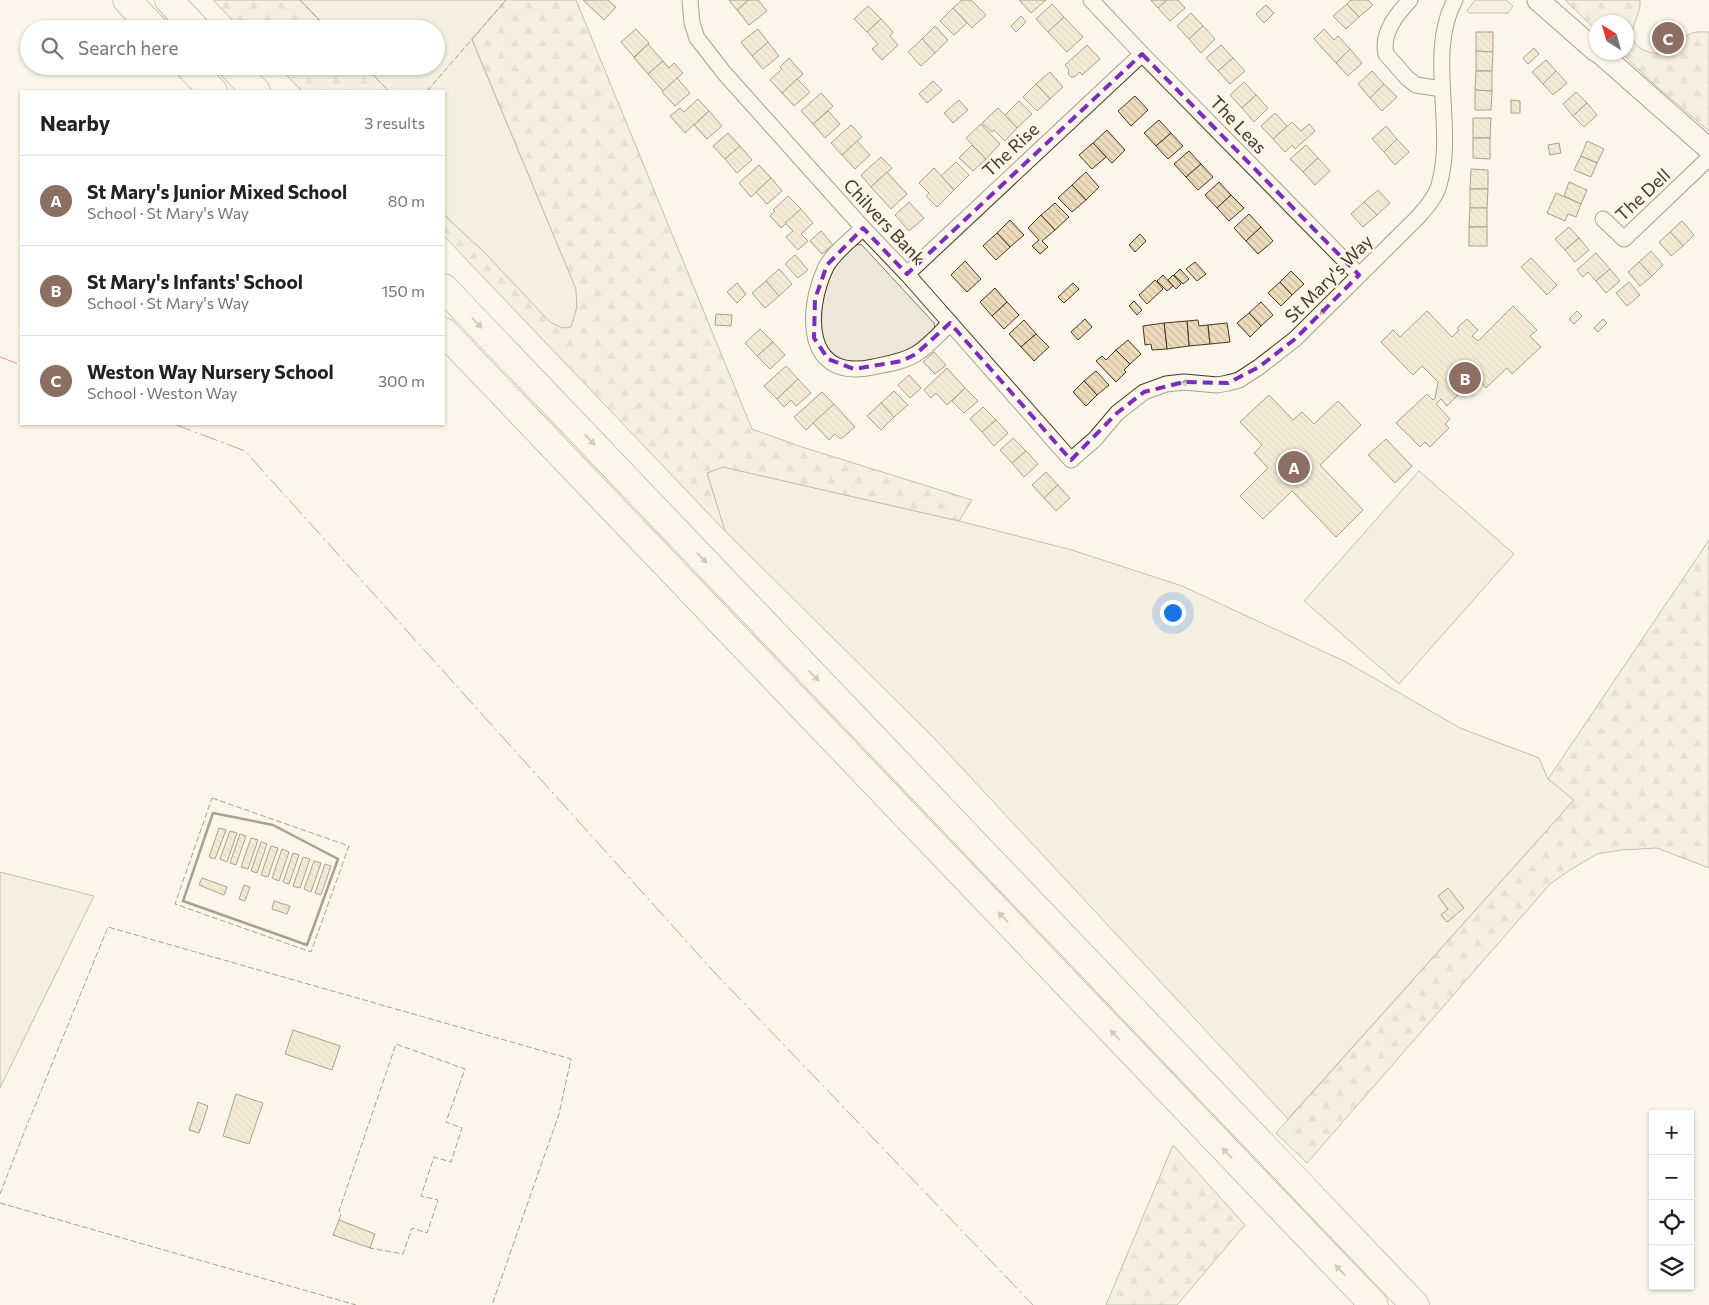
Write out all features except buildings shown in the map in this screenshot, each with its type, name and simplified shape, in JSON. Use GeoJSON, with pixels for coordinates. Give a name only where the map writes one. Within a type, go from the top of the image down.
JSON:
{"type":"FeatureCollection","features":[{"type":"Feature","properties":{"kind":"highway"},"geometry":{"type":"LineString","coordinates":[[127,0],[146,20]]}},
{"type":"Feature","properties":{"kind":"highway"},"geometry":{"type":"LineString","coordinates":[[169,0],[188,20]]}},
{"type":"Feature","properties":{"kind":"highway"},"geometry":{"type":"LineString","coordinates":[[198,75],[212,90]]}},
{"type":"Feature","properties":{"kind":"highway"},"geometry":{"type":"LineString","coordinates":[[241,75],[255,90]]}},
{"type":"Feature","properties":{"kind":"highway"},"geometry":{"type":"LineString","coordinates":[[445,289],[1415,1305]]}},
{"type":"Feature","properties":{"kind":"highway"},"geometry":{"type":"LineString","coordinates":[[445,333],[1374,1305]]}},
{"type":"Feature","properties":{"kind":"street","name":"Chilvers Bank"},"geometry":{"type":"LineString","coordinates":[[690,0],[692,23],[697,38],[712,60],[863,228],[907,274],[1071,460]]}},
{"type":"Feature","properties":{"kind":"street","name":"The Leas"},"geometry":{"type":"LineString","coordinates":[[1091,0],[1359,275]]}},
{"type":"Feature","properties":{"kind":"street"},"geometry":{"type":"LineString","coordinates":[[1410,0],[1389,29],[1384,45],[1386,54],[1407,78],[1416,85],[1442,89]]}},
{"type":"Feature","properties":{"kind":"street","name":"St Mary's Way"},"geometry":{"type":"LineString","coordinates":[[1071,460],[1095,439],[1117,413],[1144,392],[1166,384],[1184,382],[1228,383],[1239,380],[1259,367],[1295,339],[1418,217],[1439,186],[1444,159],[1443,39],[1449,14],[1455,0]]}},
{"type":"Feature","properties":{"kind":"street"},"geometry":{"type":"LineString","coordinates":[[1538,0],[1589,44]]}},
{"type":"Feature","properties":{"kind":"street","name":"The Rise"},"geometry":{"type":"LineString","coordinates":[[907,274],[1142,54]]}},
{"type":"Feature","properties":{"kind":"street"},"geometry":{"type":"LineString","coordinates":[[1607,60],[1709,149]]}},
{"type":"Feature","properties":{"kind":"street","name":"The Dell"},"geometry":{"type":"LineString","coordinates":[[1603,219],[1624,238],[1709,158]]}},
{"type":"Feature","properties":{"kind":"street"},"geometry":{"type":"LineString","coordinates":[[863,228],[835,255],[827,266],[815,299],[812,320],[814,338],[828,359],[836,365],[854,369],[866,369],[902,361],[916,354],[950,323]]}},
{"type":"Feature","properties":{"kind":"highlighted area"},"geometry":{"type":"Polygon","coordinates":[[[1142,54],[1359,275],[1295,339],[1259,367],[1228,383],[1184,382],[1144,392],[1117,413],[1071,460],[950,323],[916,354],[902,361],[854,369],[828,359],[814,338],[815,299],[827,265],[863,228],[907,274],[1142,54]]]}},
{"type":"Feature","properties":{"kind":"green space"},"geometry":{"type":"Polygon","coordinates":[[[213,0],[300,0],[319,20],[232,20],[213,0]]]}},
{"type":"Feature","properties":{"kind":"green space"},"geometry":{"type":"Polygon","coordinates":[[[300,0],[506,0],[472,40],[576,289],[577,307],[571,327],[562,328],[550,323],[485,253],[445,216],[445,90],[388,90],[373,75],[445,75],[445,20],[319,20],[300,0]]]}},
{"type":"Feature","properties":{"kind":"green space"},"geometry":{"type":"Polygon","coordinates":[[[506,0],[576,0],[752,429],[802,447],[972,500],[959,521],[723,467],[707,473],[725,531],[445,237],[445,216],[485,253],[550,322],[562,328],[571,327],[577,307],[576,289],[472,39],[506,0]]]}},
{"type":"Feature","properties":{"kind":"green space"},"geometry":{"type":"Polygon","coordinates":[[[1475,0],[1506,0],[1513,6],[1508,13],[1469,13],[1467,11],[1475,0]]]}},
{"type":"Feature","properties":{"kind":"green space"},"geometry":{"type":"Polygon","coordinates":[[[1565,0],[1640,0],[1634,25],[1634,15],[1589,15],[1589,23],[1565,0]]]}},
{"type":"Feature","properties":{"kind":"green space"},"geometry":{"type":"Polygon","coordinates":[[[1709,32],[1709,131],[1628,60],[1634,60],[1634,40],[1640,48],[1653,53],[1659,53],[1670,49],[1690,34],[1709,32]]]}},
{"type":"Feature","properties":{"kind":"green space"},"geometry":{"type":"Polygon","coordinates":[[[286,75],[373,75],[388,90],[301,90],[286,75]]]}},
{"type":"Feature","properties":{"kind":"green space"},"geometry":{"type":"Polygon","coordinates":[[[861,244],[934,323],[935,329],[915,350],[854,366],[834,356],[826,348],[821,339],[818,304],[828,272],[853,246],[861,244]]]}},
{"type":"Feature","properties":{"kind":"green space"},"geometry":{"type":"Polygon","coordinates":[[[723,467],[959,521],[1072,550],[1182,586],[1346,662],[1460,728],[1539,758],[1548,779],[1575,799],[1288,1119],[934,738],[725,531],[707,473],[723,467]]]}},
{"type":"Feature","properties":{"kind":"green space"},"geometry":{"type":"Polygon","coordinates":[[[1419,471],[1514,554],[1399,684],[1304,601],[1419,471]]]}},
{"type":"Feature","properties":{"kind":"green space"},"geometry":{"type":"Polygon","coordinates":[[[1709,540],[1709,868],[1657,848],[1622,850],[1597,854],[1550,884],[1307,1163],[1276,1133],[1574,800],[1548,779],[1709,540]]]}},
{"type":"Feature","properties":{"kind":"green space"},"geometry":{"type":"Polygon","coordinates":[[[0,872],[94,896],[0,1088],[0,872]]]}},
{"type":"Feature","properties":{"kind":"green space"},"geometry":{"type":"Polygon","coordinates":[[[1173,1145],[1245,1225],[1177,1305],[1106,1305],[1173,1145]]]}},
{"type":"Feature","properties":{"kind":"fence"},"geometry":{"type":"LineString","coordinates":[[300,0],[319,20]]}},
{"type":"Feature","properties":{"kind":"fence"},"geometry":{"type":"LineString","coordinates":[[445,70],[506,0]]}},
{"type":"Feature","properties":{"kind":"fence"},"geometry":{"type":"LineString","coordinates":[[373,75],[388,90]]}},
{"type":"Feature","properties":{"kind":"fence"},"geometry":{"type":"LineString","coordinates":[[428,90],[441,75]]}},
{"type":"Feature","properties":{"kind":"fence"},"geometry":{"type":"LineString","coordinates":[[212,798],[349,846],[311,952],[175,904],[212,798]]}},
{"type":"Feature","properties":{"kind":"fence"},"geometry":{"type":"LineString","coordinates":[[0,1194],[108,927],[571,1059],[559,1114],[492,1305]]}},
{"type":"Feature","properties":{"kind":"fence"},"geometry":{"type":"LineString","coordinates":[[339,1220],[341,1214],[339,1211],[396,1044],[465,1069],[446,1122],[462,1128],[451,1162],[434,1157],[421,1196],[438,1200],[427,1233],[412,1228],[403,1254],[370,1248]]}},
{"type":"Feature","properties":{"kind":"fence"},"geometry":{"type":"LineString","coordinates":[[0,1203],[356,1305]]}},
{"type":"Feature","properties":{"kind":"wall"},"geometry":{"type":"LineString","coordinates":[[213,813],[273,825],[338,859],[307,945],[183,901],[213,813]]}},
{"type":"Feature","properties":{"kind":"power"},"geometry":{"type":"LineString","coordinates":[[0,357],[20,365]]}},
{"type":"Feature","properties":{"kind":"power"},"geometry":{"type":"LineString","coordinates":[[177,425],[245,451],[715,973],[1033,1305]]}},
{"type":"Feature","properties":{"kind":"place","name":"Weston Way Nursery School"},"geometry":{"type":"Point","coordinates":[1668,38]}},
{"type":"Feature","properties":{"kind":"place","name":"St Mary's Infants' School"},"geometry":{"type":"Point","coordinates":[1465,378]}},
{"type":"Feature","properties":{"kind":"place","name":"St Mary's Junior Mixed School"},"geometry":{"type":"Point","coordinates":[1294,467]}}]}
